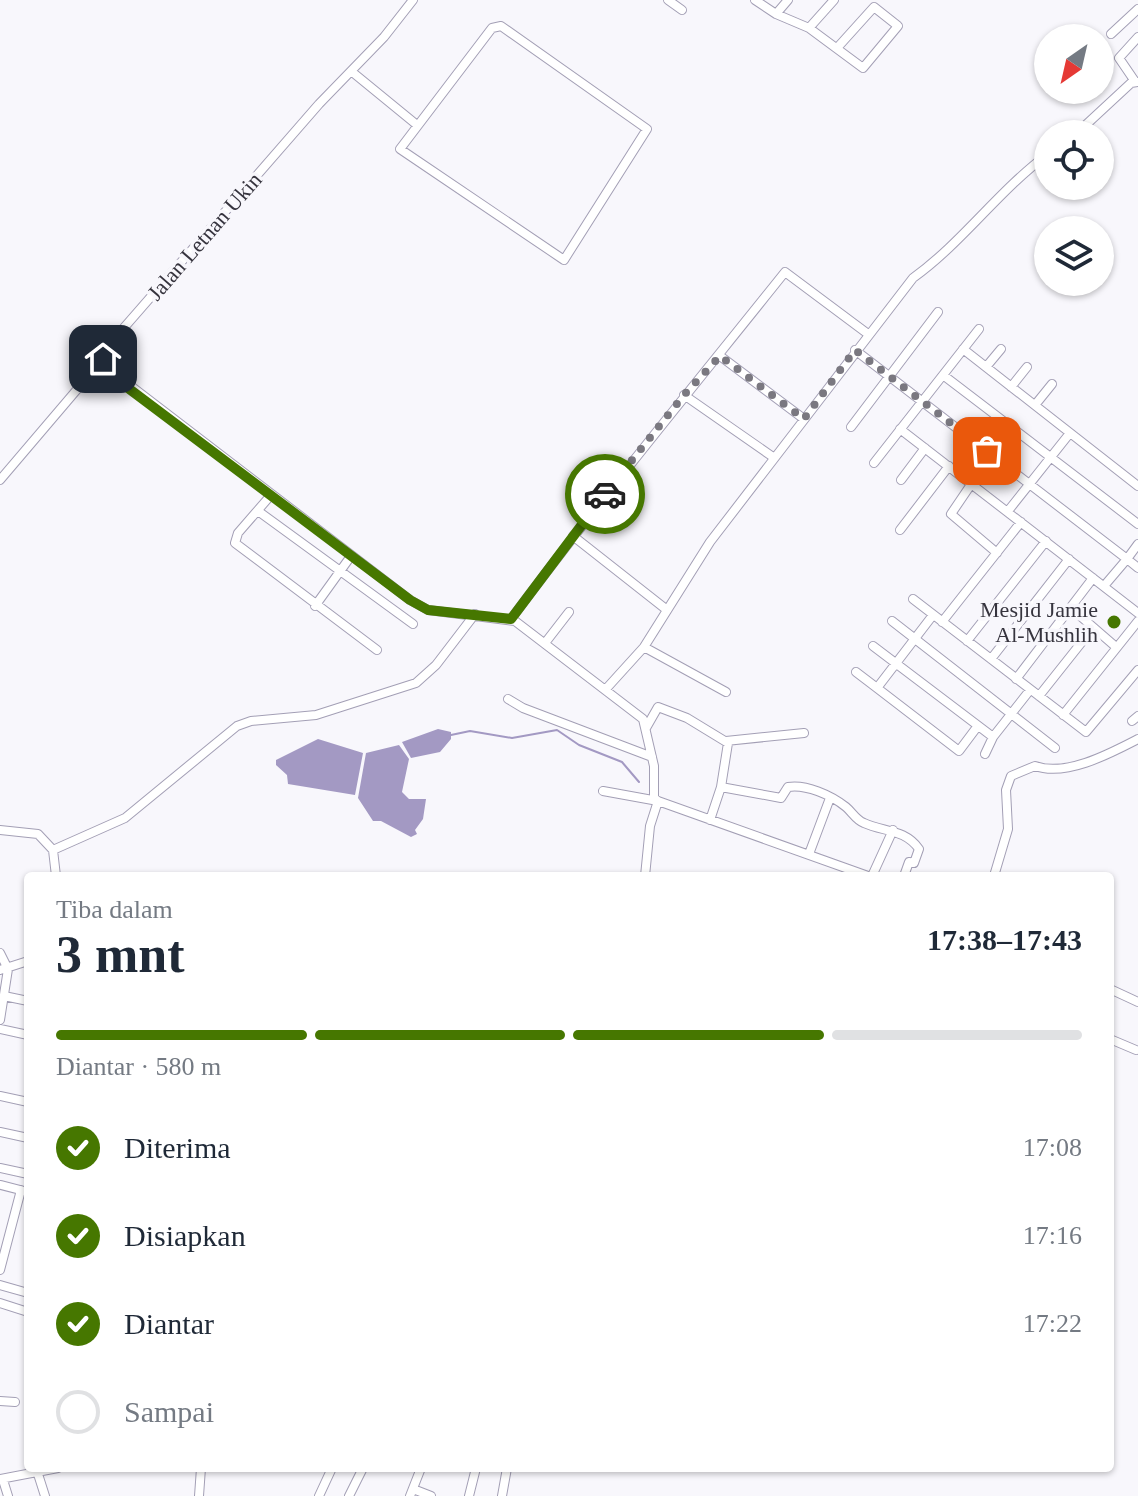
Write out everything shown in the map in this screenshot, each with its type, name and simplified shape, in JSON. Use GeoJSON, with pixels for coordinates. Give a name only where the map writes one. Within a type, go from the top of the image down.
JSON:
{"type":"FeatureCollection","features":[{"type":"Feature","properties":{"kind":"street","name":"Jalan Letnan Ukin"},"geometry":{"type":"LineString","coordinates":[[0,480],[103,359],[108,346],[384,37],[413,0]]}},
{"type":"Feature","properties":{"kind":"street"},"geometry":{"type":"LineString","coordinates":[[668,0],[682,10]]}},
{"type":"Feature","properties":{"kind":"street"},"geometry":{"type":"LineString","coordinates":[[755,0],[776,14],[809,28],[863,68],[898,26],[874,7],[837,48]]}},
{"type":"Feature","properties":{"kind":"street"},"geometry":{"type":"LineString","coordinates":[[776,14],[788,0]]}},
{"type":"Feature","properties":{"kind":"street"},"geometry":{"type":"LineString","coordinates":[[809,28],[834,0]]}},
{"type":"Feature","properties":{"kind":"street"},"geometry":{"type":"LineString","coordinates":[[1114,31],[1138,9]]}},
{"type":"Feature","properties":{"kind":"street"},"geometry":{"type":"LineString","coordinates":[[501,26],[647,129],[564,260],[400,149],[417,125],[492,28],[501,26]]}},
{"type":"Feature","properties":{"kind":"street"},"geometry":{"type":"LineString","coordinates":[[1092,120],[1136,81],[1119,58],[1138,37]]}},
{"type":"Feature","properties":{"kind":"street"},"geometry":{"type":"LineString","coordinates":[[351,71],[417,125]]}},
{"type":"Feature","properties":{"kind":"street"},"geometry":{"type":"LineString","coordinates":[[605,690],[644,647],[710,542],[913,278],[944,253],[1015,179],[1034,165]]}},
{"type":"Feature","properties":{"kind":"street"},"geometry":{"type":"LineString","coordinates":[[511,619],[684,395],[720,356],[785,272],[868,334]]}},
{"type":"Feature","properties":{"kind":"street"},"geometry":{"type":"LineString","coordinates":[[851,427],[938,312]]}},
{"type":"Feature","properties":{"kind":"street"},"geometry":{"type":"LineString","coordinates":[[874,463],[979,329]]}},
{"type":"Feature","properties":{"kind":"street"},"geometry":{"type":"LineString","coordinates":[[963,349],[1138,486]]}},
{"type":"Feature","properties":{"kind":"street"},"geometry":{"type":"LineString","coordinates":[[986,367],[1001,349]]}},
{"type":"Feature","properties":{"kind":"street"},"geometry":{"type":"LineString","coordinates":[[855,350],[1138,568]]}},
{"type":"Feature","properties":{"kind":"street"},"geometry":{"type":"LineString","coordinates":[[720,356],[804,419]]}},
{"type":"Feature","properties":{"kind":"street"},"geometry":{"type":"LineString","coordinates":[[103,359],[112,376],[425,608],[511,619],[643,719],[652,757],[654,798],[658,801]]}},
{"type":"Feature","properties":{"kind":"street"},"geometry":{"type":"LineString","coordinates":[[1011,387],[1027,367]]}},
{"type":"Feature","properties":{"kind":"street"},"geometry":{"type":"LineString","coordinates":[[943,375],[1138,524]]}},
{"type":"Feature","properties":{"kind":"street"},"geometry":{"type":"LineString","coordinates":[[1035,405],[1052,384]]}},
{"type":"Feature","properties":{"kind":"street"},"geometry":{"type":"LineString","coordinates":[[684,395],[773,457]]}},
{"type":"Feature","properties":{"kind":"street"},"geometry":{"type":"LineString","coordinates":[[900,429],[1138,613]]}},
{"type":"Feature","properties":{"kind":"street"},"geometry":{"type":"LineString","coordinates":[[1008,511],[1070,433]]}},
{"type":"Feature","properties":{"kind":"street"},"geometry":{"type":"LineString","coordinates":[[901,480],[925,448]]}},
{"type":"Feature","properties":{"kind":"street"},"geometry":{"type":"LineString","coordinates":[[900,530],[949,466]]}},
{"type":"Feature","properties":{"kind":"street"},"geometry":{"type":"LineString","coordinates":[[972,483],[951,514],[997,553]]}},
{"type":"Feature","properties":{"kind":"street"},"geometry":{"type":"LineString","coordinates":[[271,495],[238,533],[235,543],[377,650]]}},
{"type":"Feature","properties":{"kind":"street"},"geometry":{"type":"LineString","coordinates":[[258,511],[413,624]]}},
{"type":"Feature","properties":{"kind":"street"},"geometry":{"type":"LineString","coordinates":[[942,622],[1021,522]]}},
{"type":"Feature","properties":{"kind":"street"},"geometry":{"type":"LineString","coordinates":[[573,536],[667,610]]}},
{"type":"Feature","properties":{"kind":"street"},"geometry":{"type":"LineString","coordinates":[[967,641],[1046,541]]}},
{"type":"Feature","properties":{"kind":"street"},"geometry":{"type":"LineString","coordinates":[[1104,586],[1138,544]]}},
{"type":"Feature","properties":{"kind":"street"},"geometry":{"type":"LineString","coordinates":[[315,606],[351,556]]}},
{"type":"Feature","properties":{"kind":"street"},"geometry":{"type":"LineString","coordinates":[[991,659],[1069,559]]}},
{"type":"Feature","properties":{"kind":"street"},"geometry":{"type":"LineString","coordinates":[[1016,679],[1093,578]]}},
{"type":"Feature","properties":{"kind":"street"},"geometry":{"type":"LineString","coordinates":[[913,599],[1083,731],[1090,731],[1138,670]]}},
{"type":"Feature","properties":{"kind":"street"},"geometry":{"type":"LineString","coordinates":[[1071,608],[1116,647]]}},
{"type":"Feature","properties":{"kind":"street"},"geometry":{"type":"LineString","coordinates":[[545,643],[569,612]]}},
{"type":"Feature","properties":{"kind":"street"},"geometry":{"type":"LineString","coordinates":[[53,850],[125,818],[244,723],[316,715],[416,683],[436,665],[475,614]]}},
{"type":"Feature","properties":{"kind":"street"},"geometry":{"type":"LineString","coordinates":[[877,688],[933,615]]}},
{"type":"Feature","properties":{"kind":"street"},"geometry":{"type":"LineString","coordinates":[[892,621],[1055,748]]}},
{"type":"Feature","properties":{"kind":"street"},"geometry":{"type":"LineString","coordinates":[[1063,715],[1138,621]]}},
{"type":"Feature","properties":{"kind":"street"},"geometry":{"type":"LineString","coordinates":[[1039,696],[1093,628]]}},
{"type":"Feature","properties":{"kind":"street"},"geometry":{"type":"LineString","coordinates":[[873,646],[993,737]]}},
{"type":"Feature","properties":{"kind":"street"},"geometry":{"type":"LineString","coordinates":[[644,647],[726,692]]}},
{"type":"Feature","properties":{"kind":"street"},"geometry":{"type":"LineString","coordinates":[[856,672],[959,751],[977,727]]}},
{"type":"Feature","properties":{"kind":"street"},"geometry":{"type":"LineString","coordinates":[[985,754],[993,737],[1030,690]]}},
{"type":"Feature","properties":{"kind":"street"},"geometry":{"type":"LineString","coordinates":[[508,699],[652,757]]}},
{"type":"Feature","properties":{"kind":"street"},"geometry":{"type":"LineString","coordinates":[[646,728],[658,707],[726,741],[804,733]]}},
{"type":"Feature","properties":{"kind":"street"},"geometry":{"type":"LineString","coordinates":[[995,872],[1008,829],[1006,790],[1011,776],[1037,766],[1045,771],[1064,768],[1138,739]]}},
{"type":"Feature","properties":{"kind":"street"},"geometry":{"type":"LineString","coordinates":[[710,820],[721,787],[726,741]]}},
{"type":"Feature","properties":{"kind":"street"},"geometry":{"type":"LineString","coordinates":[[721,787],[781,798],[788,787],[801,787],[830,798],[846,807],[859,822],[893,830],[919,849],[914,863],[909,862],[905,872]]}},
{"type":"Feature","properties":{"kind":"street"},"geometry":{"type":"LineString","coordinates":[[603,791],[658,801],[859,872]]}},
{"type":"Feature","properties":{"kind":"street"},"geometry":{"type":"LineString","coordinates":[[809,854],[830,798]]}},
{"type":"Feature","properties":{"kind":"street"},"geometry":{"type":"LineString","coordinates":[[645,872],[650,826],[658,801]]}},
{"type":"Feature","properties":{"kind":"street"},"geometry":{"type":"LineString","coordinates":[[0,830],[38,834],[53,850],[56,872]]}},
{"type":"Feature","properties":{"kind":"street"},"geometry":{"type":"LineString","coordinates":[[872,872],[893,830]]}},
{"type":"Feature","properties":{"kind":"street"},"geometry":{"type":"LineString","coordinates":[[0,953],[4,969],[0,1020]]}},
{"type":"Feature","properties":{"kind":"street"},"geometry":{"type":"LineString","coordinates":[[4,969],[24,964]]}},
{"type":"Feature","properties":{"kind":"street"},"geometry":{"type":"LineString","coordinates":[[1114,991],[1138,1002]]}},
{"type":"Feature","properties":{"kind":"street"},"geometry":{"type":"LineString","coordinates":[[4,996],[24,1000]]}},
{"type":"Feature","properties":{"kind":"street"},"geometry":{"type":"LineString","coordinates":[[0,1029],[24,1034]]}},
{"type":"Feature","properties":{"kind":"street"},"geometry":{"type":"LineString","coordinates":[[1114,1041],[1136,1050]]}},
{"type":"Feature","properties":{"kind":"street"},"geometry":{"type":"LineString","coordinates":[[0,1096],[24,1101]]}},
{"type":"Feature","properties":{"kind":"street"},"geometry":{"type":"LineString","coordinates":[[0,1132],[24,1137]]}},
{"type":"Feature","properties":{"kind":"street"},"geometry":{"type":"LineString","coordinates":[[0,1168],[24,1173]]}},
{"type":"Feature","properties":{"kind":"street"},"geometry":{"type":"LineString","coordinates":[[0,1270],[3,1245],[24,1191],[1,1185]]}},
{"type":"Feature","properties":{"kind":"street"},"geometry":{"type":"LineString","coordinates":[[0,1285],[24,1292]]}},
{"type":"Feature","properties":{"kind":"street"},"geometry":{"type":"LineString","coordinates":[[0,1303],[24,1311]]}},
{"type":"Feature","properties":{"kind":"street"},"geometry":{"type":"LineString","coordinates":[[0,1401],[15,1402]]}},
{"type":"Feature","properties":{"kind":"street"},"geometry":{"type":"LineString","coordinates":[[8,1496],[1,1479],[45,1472]]}},
{"type":"Feature","properties":{"kind":"street"},"geometry":{"type":"LineString","coordinates":[[199,1496],[201,1472]]}},
{"type":"Feature","properties":{"kind":"street"},"geometry":{"type":"LineString","coordinates":[[322,1493],[330,1472]]}},
{"type":"Feature","properties":{"kind":"street"},"geometry":{"type":"LineString","coordinates":[[349,1496],[361,1472]]}},
{"type":"Feature","properties":{"kind":"street"},"geometry":{"type":"LineString","coordinates":[[420,1472],[412,1492],[431,1496]]}},
{"type":"Feature","properties":{"kind":"street"},"geometry":{"type":"LineString","coordinates":[[469,1496],[475,1472]]}},
{"type":"Feature","properties":{"kind":"street"},"geometry":{"type":"LineString","coordinates":[[502,1496],[506,1472]]}},
{"type":"Feature","properties":{"kind":"street"},"geometry":{"type":"LineString","coordinates":[[38,1474],[45,1496]]}},
{"type":"Feature","properties":{"kind":"shaded area"},"geometry":{"type":"Polygon","coordinates":[[[438,729],[451,732],[451,739],[440,752],[411,758],[402,742],[438,729]]]}},
{"type":"Feature","properties":{"kind":"shaded area"},"geometry":{"type":"Polygon","coordinates":[[[318,739],[363,753],[355,795],[288,784],[287,775],[276,765],[276,760],[318,739]]]}},
{"type":"Feature","properties":{"kind":"shaded area"},"geometry":{"type":"Polygon","coordinates":[[[399,745],[409,759],[402,792],[409,799],[426,799],[423,819],[415,830],[417,834],[411,837],[381,821],[373,821],[358,798],[366,753],[399,745]]]}},
{"type":"Feature","properties":{"kind":"waterway"},"geometry":{"type":"LineString","coordinates":[[451,735],[470,731],[512,738],[557,730],[579,745],[622,762],[639,782]]}},
{"type":"Feature","properties":{"kind":"way so far"},"geometry":{"type":"LineString","coordinates":[[605,494],[684,395],[720,356],[804,419],[855,350],[987,451]]}},
{"type":"Feature","properties":{"kind":"place","name":"Mesjid Jamie Al-Mushlih"},"geometry":{"type":"Point","coordinates":[1114,622]}},
{"type":"Feature","properties":{"kind":"route"},"geometry":{"type":"LineString","coordinates":[[103,359],[112,376],[410,600],[428,610],[511,619],[605,494]]}}]}
